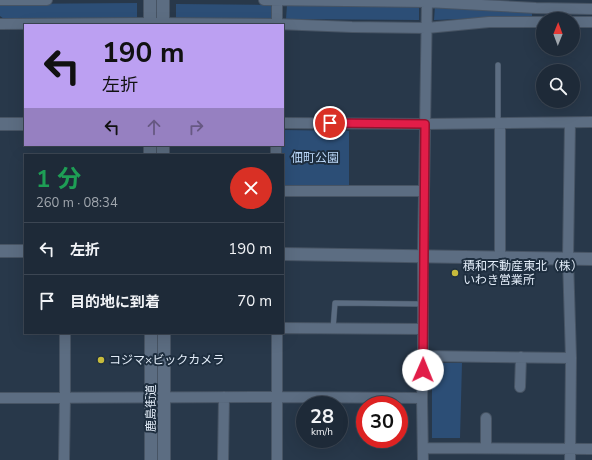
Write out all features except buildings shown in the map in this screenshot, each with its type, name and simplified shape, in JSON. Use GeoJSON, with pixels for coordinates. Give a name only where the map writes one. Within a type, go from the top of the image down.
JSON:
{"type":"FeatureCollection","features":[{"type":"Feature","properties":{"kind":"street"},"geometry":{"type":"LineString","coordinates":[[0,0],[48,0]]}},
{"type":"Feature","properties":{"kind":"street"},"geometry":{"type":"LineString","coordinates":[[150,0],[150,24]]}},
{"type":"Feature","properties":{"kind":"street"},"geometry":{"type":"LineString","coordinates":[[163,0],[163,24]]}},
{"type":"Feature","properties":{"kind":"street"},"geometry":{"type":"LineString","coordinates":[[264,0],[428,1],[536,4],[592,9]]}},
{"type":"Feature","properties":{"kind":"street"},"geometry":{"type":"LineString","coordinates":[[0,24],[277,24],[277,0]]}},
{"type":"Feature","properties":{"kind":"street"},"geometry":{"type":"LineString","coordinates":[[423,460],[423,257],[428,1]]}},
{"type":"Feature","properties":{"kind":"street"},"geometry":{"type":"LineString","coordinates":[[284,24],[428,28],[489,22],[536,22]]}},
{"type":"Feature","properties":{"kind":"street"},"geometry":{"type":"LineString","coordinates":[[580,22],[592,22]]}},
{"type":"Feature","properties":{"kind":"street"},"geometry":{"type":"LineString","coordinates":[[284,123],[425,124],[592,122]]}},
{"type":"Feature","properties":{"kind":"street"},"geometry":{"type":"LineString","coordinates":[[499,123],[500,257]]}},
{"type":"Feature","properties":{"kind":"street"},"geometry":{"type":"LineString","coordinates":[[570,123],[568,259],[571,358],[570,460]]}},
{"type":"Feature","properties":{"kind":"street"},"geometry":{"type":"LineString","coordinates":[[0,124],[24,124]]}},
{"type":"Feature","properties":{"kind":"street"},"geometry":{"type":"LineString","coordinates":[[284,191],[424,191]]}},
{"type":"Feature","properties":{"kind":"street"},"geometry":{"type":"LineString","coordinates":[[0,251],[24,251]]}},
{"type":"Feature","properties":{"kind":"street"},"geometry":{"type":"LineString","coordinates":[[284,254],[592,259]]}},
{"type":"Feature","properties":{"kind":"street"},"geometry":{"type":"LineString","coordinates":[[284,328],[424,329]]}},
{"type":"Feature","properties":{"kind":"street"},"geometry":{"type":"LineString","coordinates":[[64,460],[65,334]]}},
{"type":"Feature","properties":{"kind":"street","name":"鹿島街道"},"geometry":{"type":"LineString","coordinates":[[151,334],[151,460]]}},
{"type":"Feature","properties":{"kind":"street","name":"鹿島街道"},"geometry":{"type":"LineString","coordinates":[[164,334],[164,460]]}},
{"type":"Feature","properties":{"kind":"street"},"geometry":{"type":"LineString","coordinates":[[277,334],[277,460]]}},
{"type":"Feature","properties":{"kind":"street"},"geometry":{"type":"LineString","coordinates":[[423,356],[571,358]]}},
{"type":"Feature","properties":{"kind":"street"},"geometry":{"type":"LineString","coordinates":[[520,387],[521,357]]}},
{"type":"Feature","properties":{"kind":"street"},"geometry":{"type":"LineString","coordinates":[[223,460],[224,397]]}},
{"type":"Feature","properties":{"kind":"street"},"geometry":{"type":"LineString","coordinates":[[0,398],[422,398]]}},
{"type":"Feature","properties":{"kind":"street"},"geometry":{"type":"LineString","coordinates":[[486,418],[486,448]]}},
{"type":"Feature","properties":{"kind":"street"},"geometry":{"type":"LineString","coordinates":[[423,448],[592,449]]}},
{"type":"Feature","properties":{"kind":"lane"},"geometry":{"type":"LineString","coordinates":[[498,65],[499,123]]}},
{"type":"Feature","properties":{"kind":"lane"},"geometry":{"type":"LineString","coordinates":[[333,329],[335,303],[424,304]]}},
{"type":"Feature","properties":{"kind":"green space"},"geometry":{"type":"Polygon","coordinates":[[[137,3],[137,19],[4,19],[0,16],[0,6],[3,4],[137,3]]]}},
{"type":"Feature","properties":{"kind":"green space"},"geometry":{"type":"Polygon","coordinates":[[[176,4],[270,5],[273,8],[273,15],[270,20],[176,19],[176,4]]]}},
{"type":"Feature","properties":{"kind":"green space"},"geometry":{"type":"Polygon","coordinates":[[[287,5],[419,6],[419,20],[286,19],[287,5]]]}},
{"type":"Feature","properties":{"kind":"green space"},"geometry":{"type":"Polygon","coordinates":[[[435,6],[532,10],[532,16],[434,20],[435,6]]]}},
{"type":"Feature","properties":{"kind":"green space","name":"佃町公園"},"geometry":{"type":"Polygon","coordinates":[[[284,130],[349,131],[349,186],[284,186],[284,154],[281,154],[281,146],[284,146],[284,130]]]}},
{"type":"Feature","properties":{"kind":"green space"},"geometry":{"type":"Polygon","coordinates":[[[432,363],[462,363],[460,438],[432,438],[432,363]]]}},
{"type":"Feature","properties":{"kind":"place","name":"積和不動産東北（株） いわき営業所"},"geometry":{"type":"Point","coordinates":[455,273]}},
{"type":"Feature","properties":{"kind":"place","name":"コジマ×ビックカメラ"},"geometry":{"type":"Point","coordinates":[101,360]}},
{"type":"Feature","properties":{"kind":"route"},"geometry":{"type":"LineString","coordinates":[[330,123],[425,124],[423,370]]}}]}
